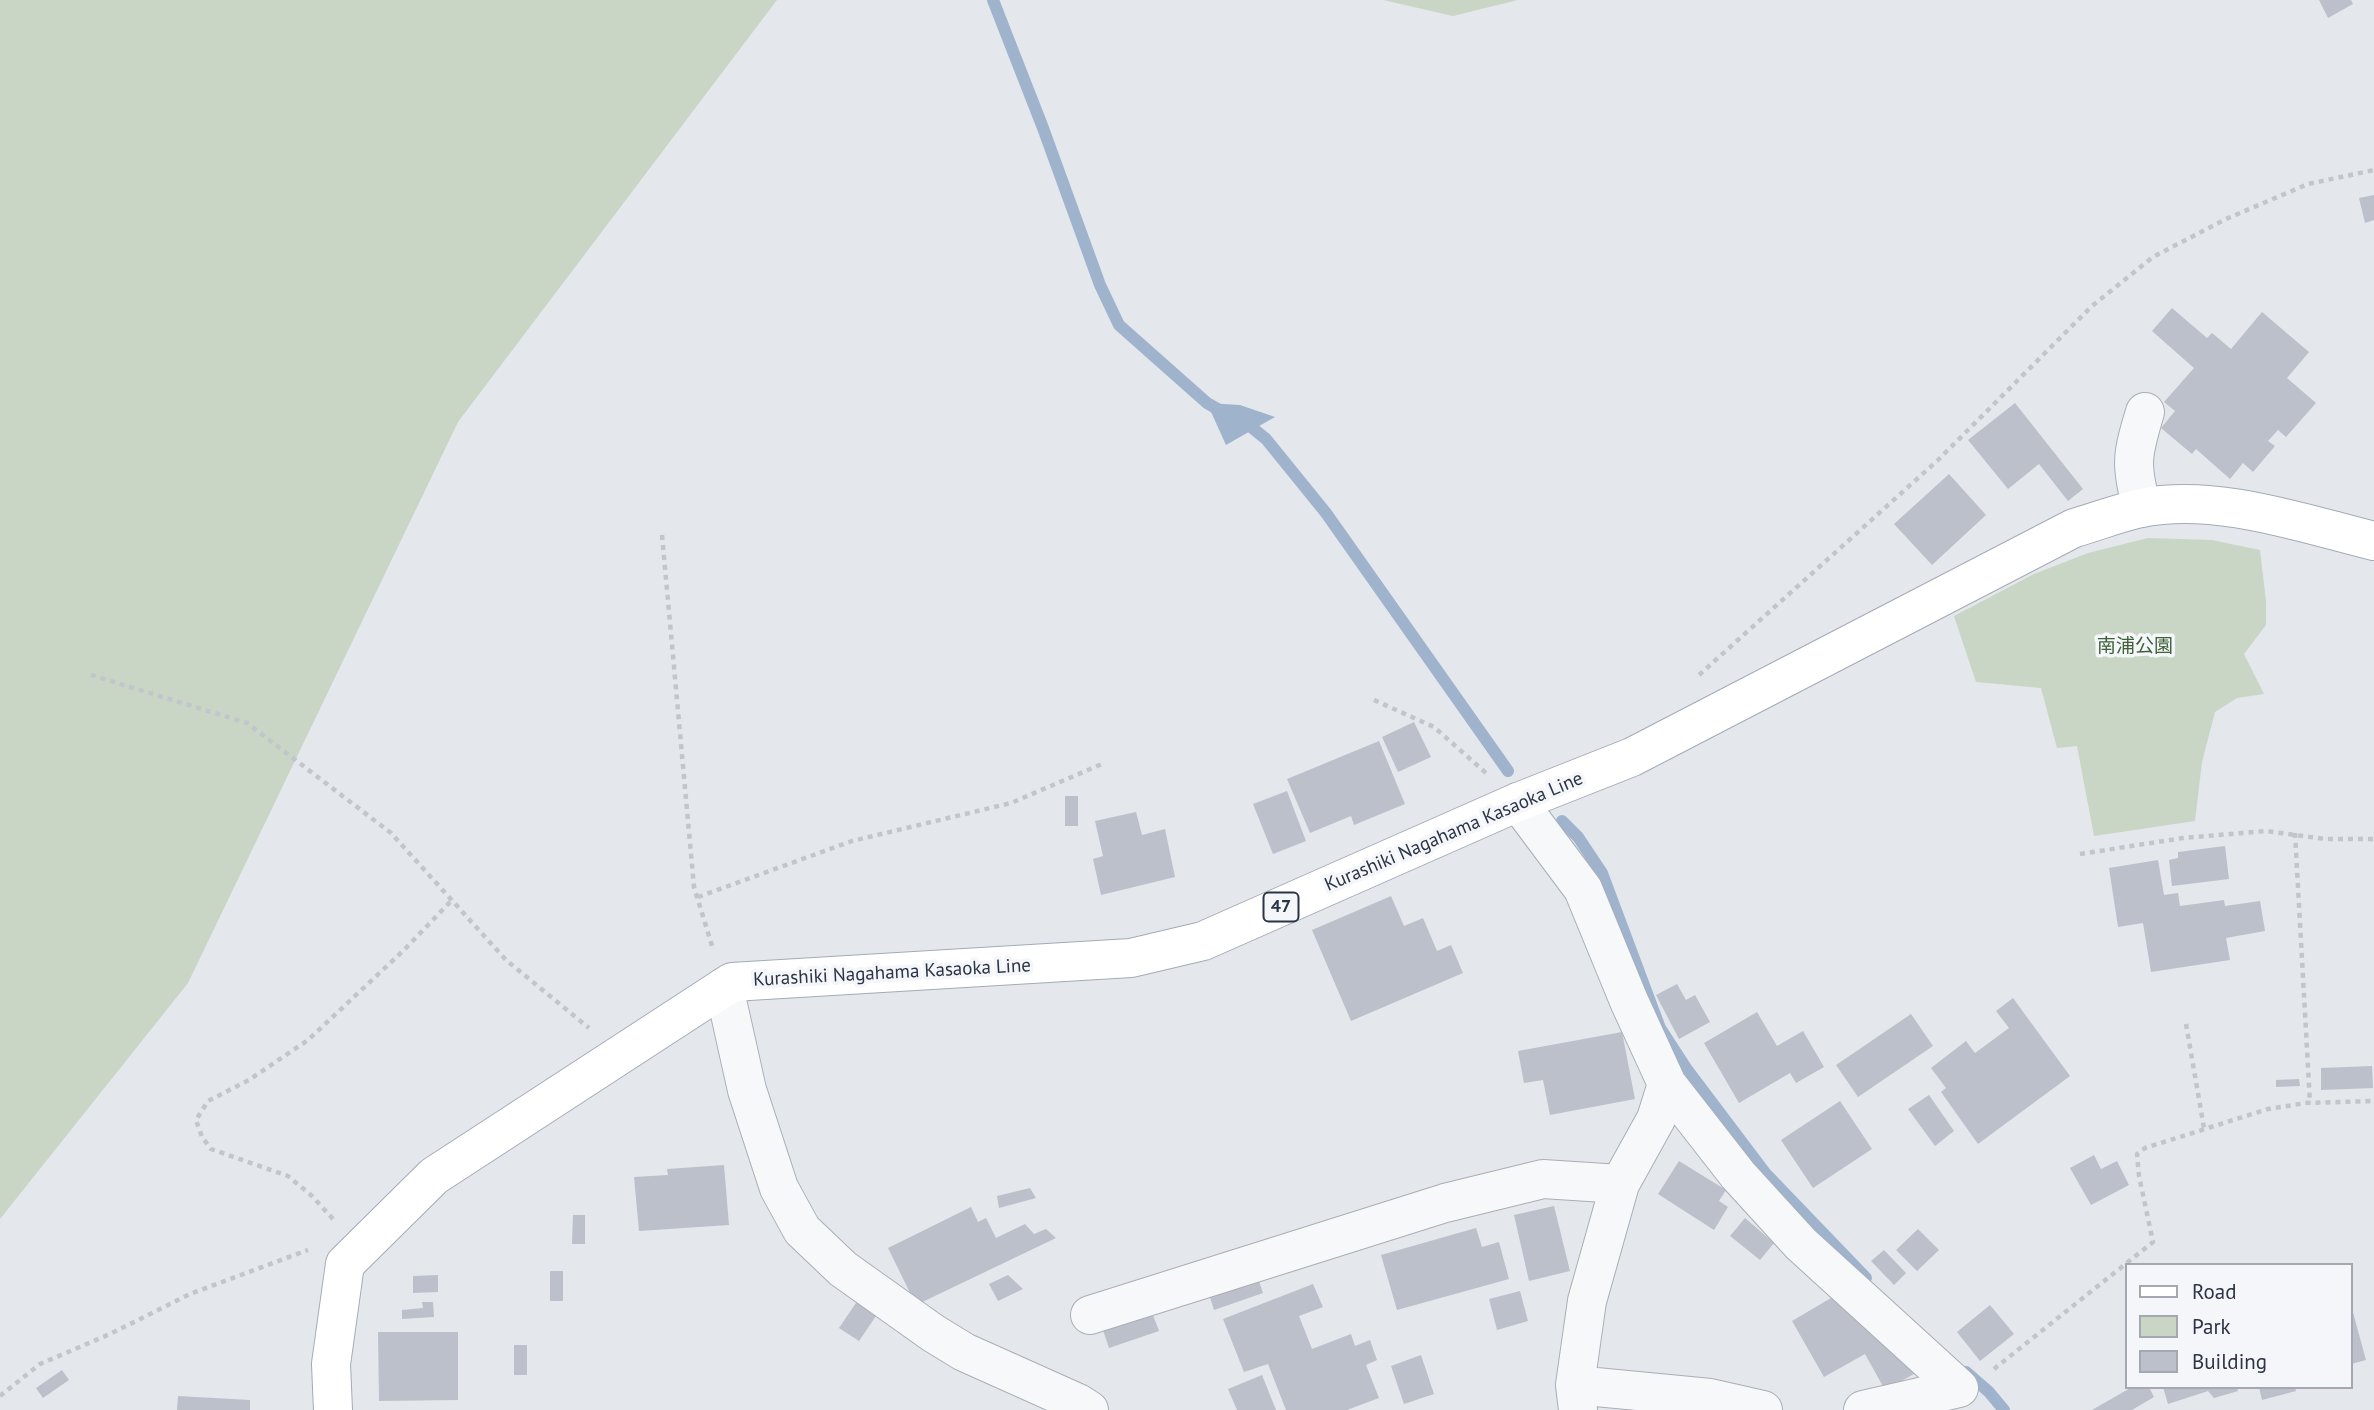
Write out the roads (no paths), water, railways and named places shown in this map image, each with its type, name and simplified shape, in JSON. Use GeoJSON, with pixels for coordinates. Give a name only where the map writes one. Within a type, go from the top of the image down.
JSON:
{"type":"FeatureCollection","features":[{"type":"Feature","properties":{"kind":"main road","name":"Kurashiki Nagahama Kasaoka Line"},"geometry":{"type":"LineString","coordinates":[[333,1410],[331,1364],[345,1264],[353,1241],[434,1176],[732,982],[1131,958],[1203,941],[1518,802],[1632,757],[2074,528],[2142,508],[2176,505],[2232,506],[2374,541]]}},
{"type":"Feature","properties":{"kind":"street"},"geometry":{"type":"LineString","coordinates":[[2142,508],[2133,476],[2134,448],[2145,412]]}},
{"type":"Feature","properties":{"kind":"street"},"geometry":{"type":"LineString","coordinates":[[1518,802],[1583,889],[1667,1084],[1738,1175],[1801,1244],[1959,1388],[1863,1410]]}},
{"type":"Feature","properties":{"kind":"street"},"geometry":{"type":"LineString","coordinates":[[724,987],[747,1090],[779,1188],[802,1230],[843,1269],[933,1333],[964,1352],[1078,1403],[1088,1410]]}},
{"type":"Feature","properties":{"kind":"street"},"geometry":{"type":"LineString","coordinates":[[1667,1084],[1656,1119],[1620,1184],[1587,1301],[1571,1402],[1710,1398],[1763,1410]]}},
{"type":"Feature","properties":{"kind":"street"},"geometry":{"type":"LineString","coordinates":[[1090,1315],[1445,1203],[1543,1179],[1620,1184]]}},
{"type":"Feature","properties":{"kind":"water"},"geometry":{"type":"Polygon","coordinates":[[[1207,403],[1240,405],[1275,417],[1226,445],[1207,403]]]}},
{"type":"Feature","properties":{"kind":"waterway"},"geometry":{"type":"LineString","coordinates":[[993,0],[1100,285],[1119,325],[1207,403],[1221,411]]}},
{"type":"Feature","properties":{"kind":"waterway"},"geometry":{"type":"LineString","coordinates":[[1240,421],[1266,439],[1326,513],[1508,771]]}},
{"type":"Feature","properties":{"kind":"waterway"},"geometry":{"type":"LineString","coordinates":[[1562,821],[1578,837],[1602,873],[1660,1028],[1686,1068],[1766,1174],[1866,1278]]}},
{"type":"Feature","properties":{"kind":"waterway"},"geometry":{"type":"LineString","coordinates":[[1966,1372],[1989,1392],[2004,1410]]}},
{"type":"Feature","properties":{"kind":"park label","name":"南浦公園"},"geometry":{"type":"Point","coordinates":[2135,647]}}]}
